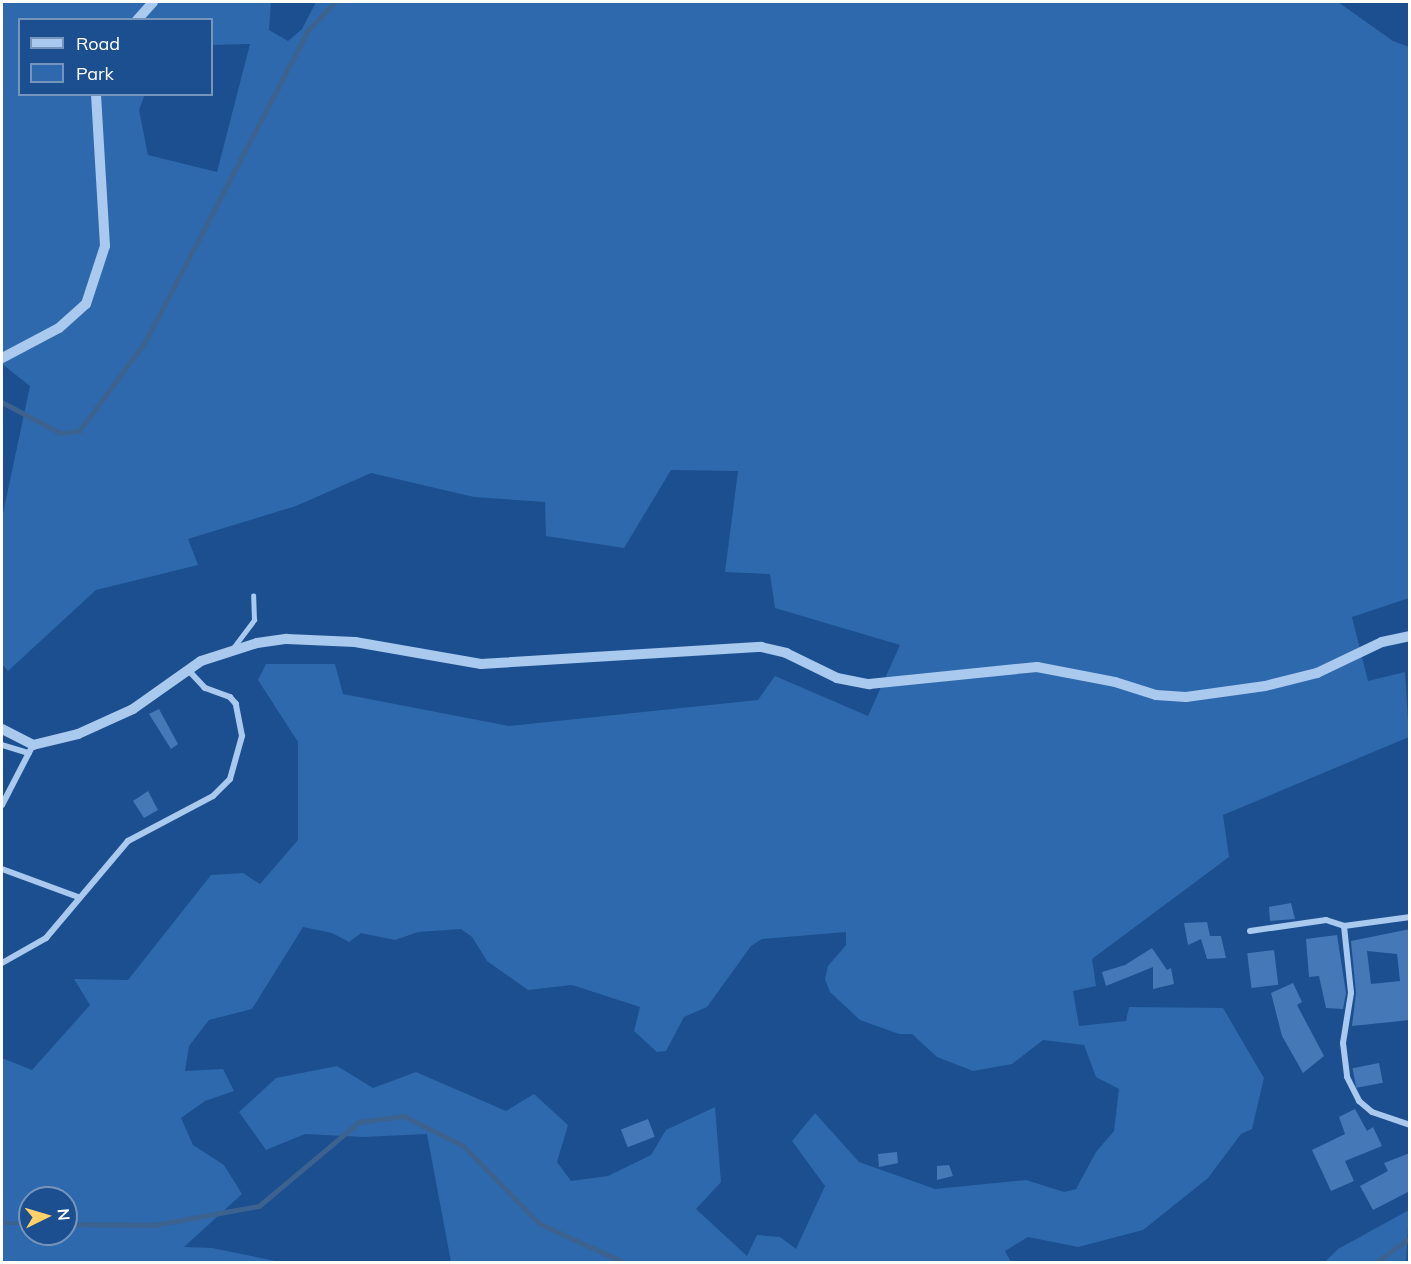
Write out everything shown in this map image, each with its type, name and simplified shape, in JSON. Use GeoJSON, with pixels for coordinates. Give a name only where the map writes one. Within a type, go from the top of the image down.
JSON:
{"type":"FeatureCollection","features":[{"type":"Feature","properties":{"kind":"street"},"geometry":{"type":"LineString","coordinates":[[139,18],[153,2]]}},
{"type":"Feature","properties":{"kind":"street"},"geometry":{"type":"LineString","coordinates":[[2,358],[59,328],[86,304],[105,246],[96,96]]}},
{"type":"Feature","properties":{"kind":"street"},"geometry":{"type":"LineString","coordinates":[[2,745],[31,749],[78,734],[115,719],[188,670],[232,650],[287,639],[333,640],[463,662],[499,664],[761,647],[786,653],[837,678],[869,684],[1037,667],[1115,682],[1156,695],[1186,697],[1265,686],[1317,673],[1382,642],[1410,636]]}},
{"type":"Feature","properties":{"kind":"street"},"geometry":{"type":"LineString","coordinates":[[2,963],[46,938],[117,852],[140,832],[198,805],[222,789],[230,779],[242,736],[236,704],[230,698],[205,688],[188,670]]}},
{"type":"Feature","properties":{"kind":"street"},"geometry":{"type":"LineString","coordinates":[[2,729],[31,749]]}},
{"type":"Feature","properties":{"kind":"street"},"geometry":{"type":"LineString","coordinates":[[2,805],[31,749]]}},
{"type":"Feature","properties":{"kind":"street"},"geometry":{"type":"LineString","coordinates":[[2,869],[78,897]]}},
{"type":"Feature","properties":{"kind":"street"},"geometry":{"type":"LineString","coordinates":[[1250,931],[1326,920],[1344,926],[1410,917]]}},
{"type":"Feature","properties":{"kind":"street"},"geometry":{"type":"LineString","coordinates":[[1344,926],[1351,993],[1343,1042],[1347,1077],[1359,1101],[1372,1112],[1410,1125]]}},
{"type":"Feature","properties":{"kind":"lane"},"geometry":{"type":"LineString","coordinates":[[232,650],[256,615],[253,596]]}},
{"type":"Feature","properties":{"kind":"green space"},"geometry":{"type":"Polygon","coordinates":[[[2,2],[271,2],[269,30],[288,41],[302,29],[316,2],[1338,2],[1393,41],[1409,47],[1409,598],[1352,617],[1368,681],[1405,672],[1409,737],[1223,815],[1229,857],[1092,959],[1096,986],[1073,991],[1079,1026],[1126,1021],[1129,1007],[1223,1008],[1264,1078],[1252,1129],[1241,1134],[1208,1178],[1143,1230],[1078,1247],[1028,1237],[1005,1251],[1011,1262],[451,1262],[427,1134],[363,1137],[305,1134],[266,1150],[239,1112],[276,1078],[337,1066],[373,1088],[416,1072],[506,1111],[534,1094],[568,1125],[557,1162],[571,1181],[608,1176],[651,1155],[666,1130],[715,1107],[721,1182],[696,1209],[747,1256],[757,1235],[780,1237],[796,1249],[825,1186],[792,1141],[815,1113],[859,1162],[935,1189],[1026,1180],[1064,1192],[1076,1189],[1096,1152],[1114,1131],[1119,1089],[1096,1077],[1084,1045],[1043,1040],[1012,1064],[973,1071],[937,1057],[912,1034],[899,1034],[860,1020],[830,992],[825,979],[828,966],[846,945],[846,932],[762,939],[751,946],[707,1007],[684,1017],[666,1051],[657,1052],[634,1031],[640,1007],[572,985],[528,990],[487,961],[472,937],[461,929],[418,932],[395,940],[361,933],[349,942],[332,933],[303,927],[252,1009],[209,1020],[189,1046],[185,1071],[223,1069],[234,1091],[205,1101],[181,1118],[193,1145],[224,1165],[242,1194],[184,1247],[212,1248],[280,1262],[2,1262],[2,1058],[32,1070],[90,1005],[74,979],[128,980],[211,875],[243,873],[260,884],[298,840],[298,742],[258,680],[266,664],[335,664],[343,694],[509,726],[758,700],[775,676],[868,716],[900,645],[775,608],[770,574],[725,572],[738,471],[671,470],[624,548],[546,536],[545,502],[474,497],[371,473],[296,506],[188,539],[198,565],[96,590],[8,671],[2,664],[2,518],[30,386],[2,364],[2,2]]]}},
{"type":"Feature","properties":{"kind":"green space"},"geometry":{"type":"Polygon","coordinates":[[[1409,1210],[1406,1262],[1325,1262],[1338,1249],[1409,1210]]]}},
{"type":"Feature","properties":{"kind":"building"},"geometry":{"type":"Polygon","coordinates":[[[159,709],[178,744],[171,749],[149,714],[159,709]]]}},
{"type":"Feature","properties":{"kind":"building"},"geometry":{"type":"Polygon","coordinates":[[[148,791],[158,810],[144,818],[133,801],[148,791]]]}},
{"type":"Feature","properties":{"kind":"building"},"geometry":{"type":"Polygon","coordinates":[[[1291,903],[1295,919],[1270,921],[1269,907],[1291,903]]]}},
{"type":"Feature","properties":{"kind":"building"},"geometry":{"type":"Polygon","coordinates":[[[1207,922],[1210,936],[1221,936],[1226,958],[1207,959],[1201,939],[1188,945],[1184,923],[1207,922]]]}},
{"type":"Feature","properties":{"kind":"building"},"geometry":{"type":"Polygon","coordinates":[[[1410,929],[1410,1020],[1352,1026],[1356,993],[1351,941],[1410,929]],[[1367,951],[1371,984],[1400,981],[1397,954],[1367,951]]]}},
{"type":"Feature","properties":{"kind":"building"},"geometry":{"type":"Polygon","coordinates":[[[1337,935],[1346,993],[1343,1009],[1326,1008],[1319,976],[1309,977],[1306,939],[1337,935]]]}},
{"type":"Feature","properties":{"kind":"building"},"geometry":{"type":"Polygon","coordinates":[[[1152,948],[1167,970],[1171,968],[1174,984],[1153,989],[1153,967],[1106,986],[1102,972],[1125,965],[1152,948]]]}},
{"type":"Feature","properties":{"kind":"building"},"geometry":{"type":"Polygon","coordinates":[[[1274,950],[1278,985],[1251,988],[1247,953],[1274,950]]]}},
{"type":"Feature","properties":{"kind":"building"},"geometry":{"type":"Polygon","coordinates":[[[1293,983],[1302,1002],[1297,1005],[1324,1056],[1303,1073],[1282,1036],[1271,993],[1293,983]]]}},
{"type":"Feature","properties":{"kind":"building"},"geometry":{"type":"Polygon","coordinates":[[[1379,1063],[1383,1083],[1356,1088],[1352,1068],[1379,1063]]]}},
{"type":"Feature","properties":{"kind":"building"},"geometry":{"type":"Polygon","coordinates":[[[1355,1109],[1367,1131],[1373,1127],[1382,1146],[1345,1161],[1354,1181],[1331,1191],[1312,1150],[1345,1134],[1339,1117],[1355,1109]]]}},
{"type":"Feature","properties":{"kind":"building"},"geometry":{"type":"Polygon","coordinates":[[[648,1119],[655,1137],[628,1147],[621,1129],[648,1119]]]}},
{"type":"Feature","properties":{"kind":"building"},"geometry":{"type":"Polygon","coordinates":[[[897,1152],[898,1163],[879,1167],[878,1154],[897,1152]]]}},
{"type":"Feature","properties":{"kind":"building"},"geometry":{"type":"Polygon","coordinates":[[[1410,1153],[1410,1191],[1373,1210],[1360,1186],[1388,1171],[1384,1163],[1410,1153]]]}},
{"type":"Feature","properties":{"kind":"building"},"geometry":{"type":"Polygon","coordinates":[[[949,1165],[953,1176],[937,1180],[937,1166],[949,1165]]]}},
{"type":"Feature","properties":{"kind":"waterway"},"geometry":{"type":"LineString","coordinates":[[2,402],[60,433],[79,431],[145,342],[308,30],[335,2]]}},
{"type":"Feature","properties":{"kind":"waterway"},"geometry":{"type":"LineString","coordinates":[[78,1224],[154,1225],[259,1206],[359,1122],[404,1116],[464,1146],[539,1223],[623,1262]]}},
{"type":"Feature","properties":{"kind":"waterway"},"geometry":{"type":"LineString","coordinates":[[2,1223],[18,1223]]}},
{"type":"Feature","properties":{"kind":"waterway"},"geometry":{"type":"LineString","coordinates":[[1376,1262],[1410,1238]]}}]}
